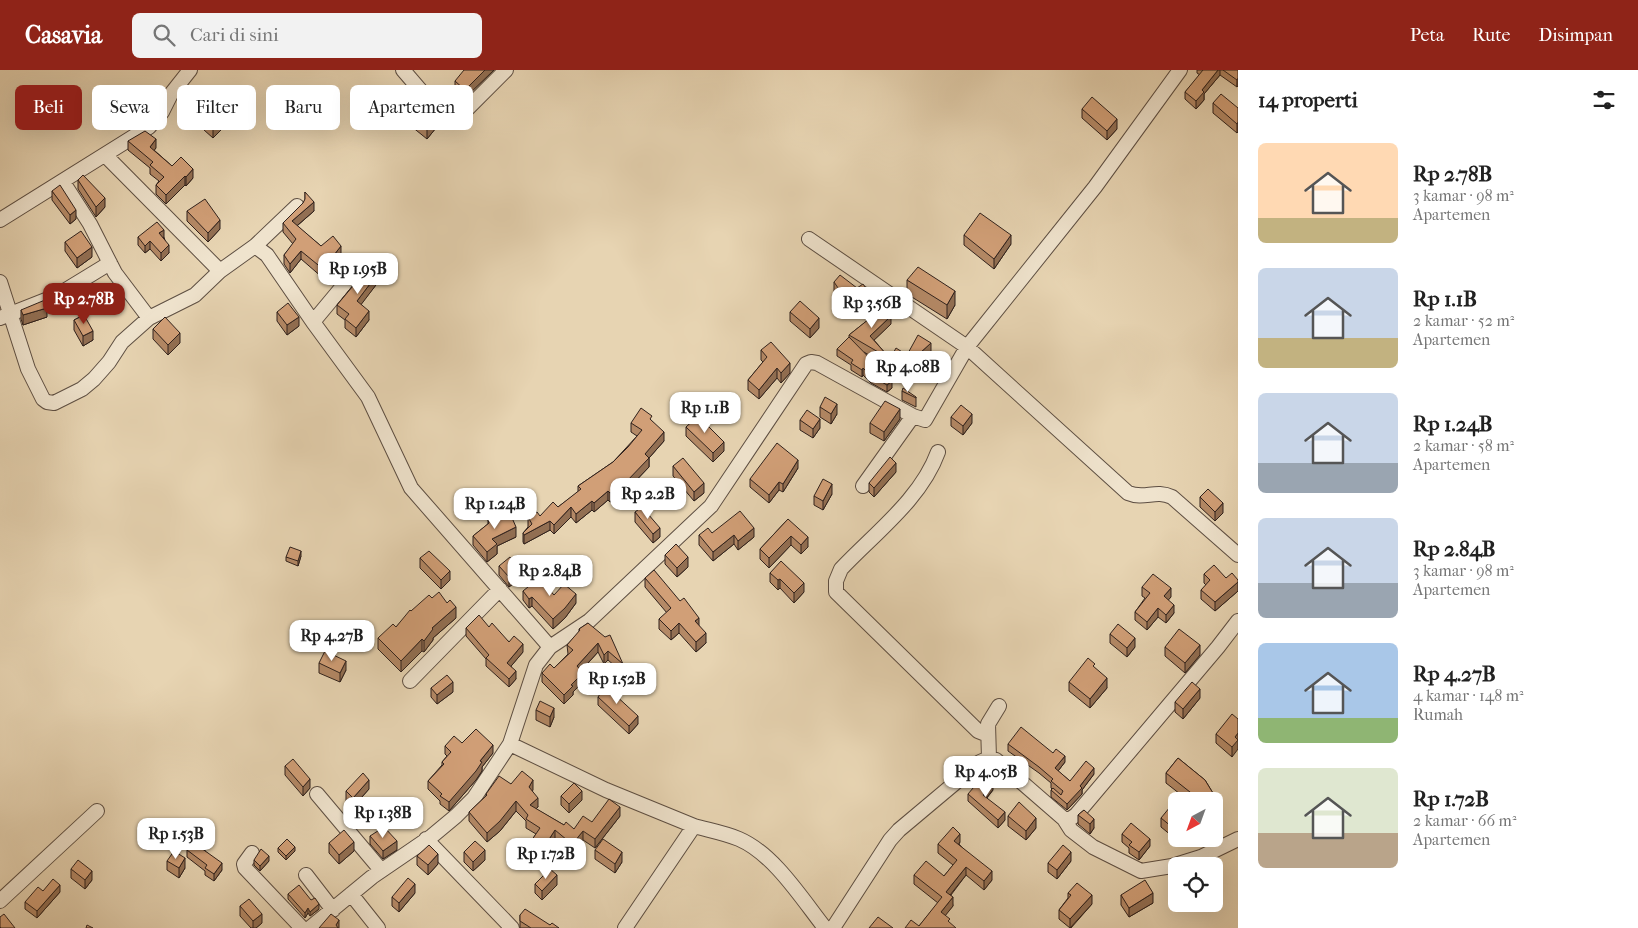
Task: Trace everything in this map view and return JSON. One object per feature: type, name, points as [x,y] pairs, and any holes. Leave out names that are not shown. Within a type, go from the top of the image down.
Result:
[{"type":"street","points":[[0,220],[106,156],[149,127],[162,112],[172,94],[190,70]]},
{"type":"street","points":[[403,70],[440,113],[452,121],[463,113],[506,70]]},
{"type":"street","points":[[310,928],[381,870],[456,816],[474,798],[510,744],[536,664],[550,647],[589,621],[711,506],[806,364],[811,362],[817,363],[913,416],[925,420],[967,347],[1095,188],[1180,70]]},
{"type":"street","points":[[106,156],[220,271]]},
{"type":"street","points":[[63,182],[90,224],[115,273],[150,318]]},
{"type":"street","points":[[0,282],[5,316],[32,380],[43,399],[54,403],[76,393],[89,384],[109,362],[122,342],[150,318],[195,295],[220,271],[255,246],[297,206]]},
{"type":"street","points":[[808,239],[967,347],[1128,493],[1141,496],[1163,493],[1172,498],[1238,555]]},
{"type":"street","points":[[255,246],[267,255],[368,397],[411,488],[550,647]]},
{"type":"street","points":[[5,316],[56,296],[110,263]]},
{"type":"street","points":[[313,322],[353,274]]},
{"type":"street","points":[[862,486],[913,416]]},
{"type":"street","points":[[938,452],[932,468],[912,496],[841,569],[836,581],[836,592],[975,728],[988,735]]},
{"type":"street","points":[[410,681],[500,589]]},
{"type":"street","points":[[1064,818],[1070,819],[1076,815],[1238,621]]},
{"type":"street","points":[[989,758],[989,720],[999,706]]},
{"type":"street","points":[[510,744],[606,790],[694,826],[739,839],[764,855],[825,928]]},
{"type":"street","points":[[833,928],[890,840],[899,830],[980,762],[989,758],[996,760],[1064,818],[1071,830],[1093,847],[1141,871],[1172,866],[1200,857],[1238,839]]},
{"type":"street","points":[[317,794],[381,870]]},
{"type":"street","points":[[0,901],[97,811]]},
{"type":"street","points":[[624,928],[694,826]]},
{"type":"street","points":[[426,839],[512,928]]},
{"type":"street","points":[[252,853],[244,864],[245,868],[302,928]]},
{"type":"street","points":[[306,875],[333,910]]},
{"type":"street","points":[[351,894],[378,928]]},
{"type":"building","points":[[464,70],[485,70],[470,85],[459,85],[455,81]]},
{"type":"building","points":[[1203,70],[1218,70],[1196,101],[1185,92]]},
{"type":"building","points":[[1223,70],[1238,70],[1237,80]]},
{"type":"building","points":[[1221,94],[1238,108],[1237,124],[1213,103]]},
{"type":"building","points":[[1092,97],[1117,119],[1107,131],[1082,109]]},
{"type":"building","points":[[145,131],[156,139],[150,147],[172,166],[181,157],[193,169],[166,195],[156,185],[164,177],[150,165],[153,162],[128,141]]},
{"type":"building","points":[[83,175],[105,198],[96,207],[78,180]]},
{"type":"building","points":[[60,185],[76,210],[70,215],[52,191]]},
{"type":"building","points":[[305,192],[314,202],[292,221],[321,246],[333,236],[341,246],[323,269],[301,251],[290,264],[284,255],[296,239],[283,223],[303,203]]},
{"type":"building","points":[[205,199],[220,220],[208,233],[187,211]]},
{"type":"building","points":[[980,213],[1011,235],[994,259],[964,235]]},
{"type":"building","points":[[157,222],[164,230],[159,233],[169,245],[161,253],[150,241],[145,246],[138,237]]},
{"type":"building","points":[[81,231],[92,247],[77,258],[65,242]]},
{"type":"building","points":[[366,261],[379,272],[357,301],[369,311],[356,328],[345,319],[349,314],[337,305],[358,280],[354,277]]},
{"type":"building","points":[[918,267],[955,291],[947,305],[907,280]]},
{"type":"building","points":[[840,275],[857,288],[863,284],[870,294],[851,307],[834,282]]},
{"type":"building","points":[[80,284],[93,302],[82,310],[69,292]]},
{"type":"building","points":[[45,300],[47,308],[23,315],[21,310]]},
{"type":"building","points":[[800,301],[819,318],[810,329],[790,312]]},
{"type":"building","points":[[288,303],[299,317],[287,325],[277,312]]},
{"type":"building","points":[[881,305],[891,316],[870,336],[886,354],[885,356],[849,335],[869,319]]},
{"type":"building","points":[[84,315],[93,331],[83,336],[74,320]]},
{"type":"building","points":[[165,317],[180,333],[168,345],[153,329]]},
{"type":"building","points":[[918,335],[931,343],[900,371],[898,370],[901,365],[890,359],[896,348],[907,355]]},
{"type":"building","points":[[849,337],[892,381],[887,385],[871,376],[863,368],[862,370],[851,363],[853,360],[837,349]]},
{"type":"building","points":[[771,342],[790,363],[781,373],[777,368],[759,390],[748,380],[767,357],[761,350]]},
{"type":"building","points":[[903,388],[916,397],[916,398],[902,391]]},
{"type":"building","points":[[825,397],[837,404],[831,414],[820,407]]},
{"type":"building","points":[[885,401],[900,409],[884,432],[870,423]]},
{"type":"building","points":[[961,405],[972,414],[963,426],[951,417]]},
{"type":"building","points":[[641,408],[652,416],[650,419],[664,432],[645,454],[649,458],[625,483],[610,493],[608,491],[594,503],[592,501],[576,514],[571,507],[554,525],[550,521],[524,535],[523,533],[532,524],[528,517],[537,512],[540,516],[553,502],[558,507],[581,489],[578,486],[613,462],[628,447],[642,430],[631,423]]},
{"type":"building","points":[[807,410],[820,419],[813,429],[800,420]]},
{"type":"building","points":[[698,416],[724,442],[713,453],[686,427]]},
{"type":"building","points":[[777,443],[798,460],[783,484],[779,482],[769,495],[750,479]]},
{"type":"building","points":[[890,457],[896,463],[874,488],[869,483]]},
{"type":"building","points":[[683,458],[704,483],[694,492],[673,466]]},
{"type":"building","points":[[823,479],[832,484],[823,501],[814,496]]},
{"type":"building","points":[[1208,489],[1223,503],[1215,512],[1200,497]]},
{"type":"building","points":[[642,507],[660,528],[653,534],[635,512]]},
{"type":"building","points":[[509,511],[516,527],[492,539],[497,544],[487,552],[473,536],[489,523],[488,520]]},
{"type":"building","points":[[740,511],[754,528],[738,541],[734,535],[713,552],[699,535],[708,528],[712,533]]},
{"type":"building","points":[[788,519],[808,537],[801,545],[791,536],[769,558],[760,549]]},
{"type":"building","points":[[676,544],[688,557],[677,568],[665,555]]},
{"type":"building","points":[[290,547],[301,551],[298,561],[286,557]]},
{"type":"building","points":[[429,551],[450,571],[441,580],[420,558]]},
{"type":"building","points":[[510,557],[519,569],[509,577],[499,566]]},
{"type":"building","points":[[781,561],[804,583],[794,593],[780,579],[778,580],[770,573]]},
{"type":"building","points":[[1214,565],[1226,578],[1232,573],[1238,580],[1215,602],[1201,590],[1210,580],[1204,574]]},
{"type":"building","points":[[654,570],[680,601],[684,598],[699,618],[695,621],[706,633],[696,642],[679,623],[671,631],[659,619],[671,608],[645,578]]},
{"type":"building","points":[[1153,574],[1171,588],[1164,596],[1174,605],[1166,615],[1158,608],[1147,622],[1135,612],[1150,593],[1142,587]]},
{"type":"building","points":[[539,578],[554,595],[564,584],[576,594],[553,619],[532,597],[529,599],[523,591]]},
{"type":"building","points":[[439,592],[447,603],[450,600],[456,607],[432,628],[424,641],[422,639],[401,661],[378,638],[393,624],[396,627],[410,610],[429,595],[432,598]]},
{"type":"building","points":[[479,615],[489,627],[492,623],[509,642],[514,636],[523,644],[507,663],[516,671],[509,679],[486,658],[489,655],[466,628]]},
{"type":"building","points":[[588,623],[605,637],[610,635],[623,664],[608,651],[604,655],[598,643],[577,666],[583,673],[564,695],[542,673],[550,664],[554,668],[573,650],[567,645],[579,629]]},
{"type":"building","points":[[1118,624],[1135,638],[1127,648],[1110,634]]},
{"type":"building","points":[[1179,629],[1200,645],[1185,663],[1165,647]]},
{"type":"building","points":[[325,651],[346,661],[340,673],[319,663]]},
{"type":"building","points":[[1088,658],[1095,664],[1093,666],[1107,678],[1090,699],[1069,682]]},
{"type":"building","points":[[447,675],[453,682],[437,695],[431,688]]},
{"type":"building","points":[[1192,682],[1200,689],[1183,709],[1175,702]]},
{"type":"building","points":[[607,684],[615,691],[613,693],[638,716],[629,726],[598,697]]},
{"type":"building","points":[[540,701],[554,708],[550,717],[536,710]]},
{"type":"building","points":[[1232,714],[1238,719],[1238,733],[1235,737],[1238,740],[1232,747],[1216,734]]},
{"type":"building","points":[[1021,727],[1053,753],[1056,749],[1065,756],[1055,768],[1070,781],[1086,761],[1094,768],[1080,786],[1082,788],[1067,804],[1051,790],[1053,788],[1061,795],[1063,791],[1051,781],[1053,779],[1008,744]]},
{"type":"building","points":[[476,729],[493,745],[480,761],[482,762],[476,771],[449,802],[440,796],[442,794],[428,781],[444,764],[442,762],[451,752],[445,746],[454,736],[462,743]]},
{"type":"building","points":[[1178,758],[1205,780],[1212,792],[1190,792],[1166,773]]},
{"type":"building","points":[[293,759],[310,779],[303,787],[285,766]]},
{"type":"building","points":[[522,771],[533,780],[529,787],[538,798],[530,805],[564,825],[566,822],[574,829],[583,816],[592,822],[609,799],[620,807],[595,839],[583,831],[570,847],[565,843],[567,840],[555,830],[537,858],[525,850],[540,828],[526,819],[528,815],[516,801],[500,821],[487,833],[469,812],[487,795],[499,776],[511,784]]},
{"type":"building","points":[[363,773],[369,780],[353,798],[346,791]]},
{"type":"building","points":[[984,775],[993,783],[983,795],[1005,812],[998,820],[968,794]]},
{"type":"building","points":[[574,783],[582,791],[569,804],[561,796]]},
{"type":"building","points":[[1019,802],[1036,818],[1026,831],[1008,816]]},
{"type":"building","points":[[1168,809],[1168,824],[1161,818]]},
{"type":"building","points":[[1084,810],[1094,819],[1090,824],[1078,815]]},
{"type":"building","points":[[1131,823],[1150,839],[1139,852],[1129,845],[1132,842],[1122,834]]},
{"type":"building","points":[[384,827],[397,841],[383,851],[370,836]]},
{"type":"building","points":[[953,827],[960,834],[954,841],[992,871],[984,881],[966,867],[946,892],[953,897],[941,912],[950,919],[948,921],[956,928],[905,928],[911,920],[919,926],[942,897],[914,875],[926,861],[944,876],[957,860],[938,844]]},
{"type":"building","points":[[344,830],[354,842],[339,855],[329,843]]},
{"type":"building","points":[[198,837],[205,843],[201,848],[222,863],[214,874],[205,868],[207,865],[187,850]]},
{"type":"building","points":[[287,839],[295,847],[286,856],[278,848]]},
{"type":"building","points":[[603,839],[622,852],[615,864],[595,850]]},
{"type":"building","points":[[475,841],[485,850],[473,862],[464,852]]},
{"type":"building","points":[[429,845],[438,854],[428,865],[417,856]]},
{"type":"building","points":[[1063,845],[1071,852],[1057,870],[1048,863]]},
{"type":"building","points":[[261,849],[269,856],[260,866],[254,860]]},
{"type":"building","points":[[174,851],[185,858],[179,868],[167,861]]},
{"type":"building","points":[[78,860],[92,871],[85,880],[71,869]]},
{"type":"building","points":[[550,869],[557,875],[542,891],[535,884]]},
{"type":"building","points":[[408,878],[415,884],[399,903],[392,897]]},
{"type":"building","points":[[53,879],[60,885],[37,911],[25,902],[38,887],[43,891]]},
{"type":"building","points":[[1145,880],[1153,893],[1129,908],[1121,895]]},
{"type":"building","points":[[1077,883],[1092,895],[1070,919],[1059,910],[1071,895],[1068,893]]},
{"type":"building","points":[[299,885],[311,900],[315,898],[319,904],[310,912],[308,908],[305,913],[288,894]]},
{"type":"building","points":[[249,899],[262,914],[253,921],[240,906]]},
{"type":"building","points":[[525,909],[550,925],[552,923],[559,928],[531,928],[520,921],[520,915]]},
{"type":"building","points":[[4,914],[15,928],[0,927],[0,917]]},
{"type":"building","points":[[331,914],[339,920],[336,925],[338,928],[319,928]]},
{"type":"building","points":[[878,917],[893,928],[869,928]]}]
